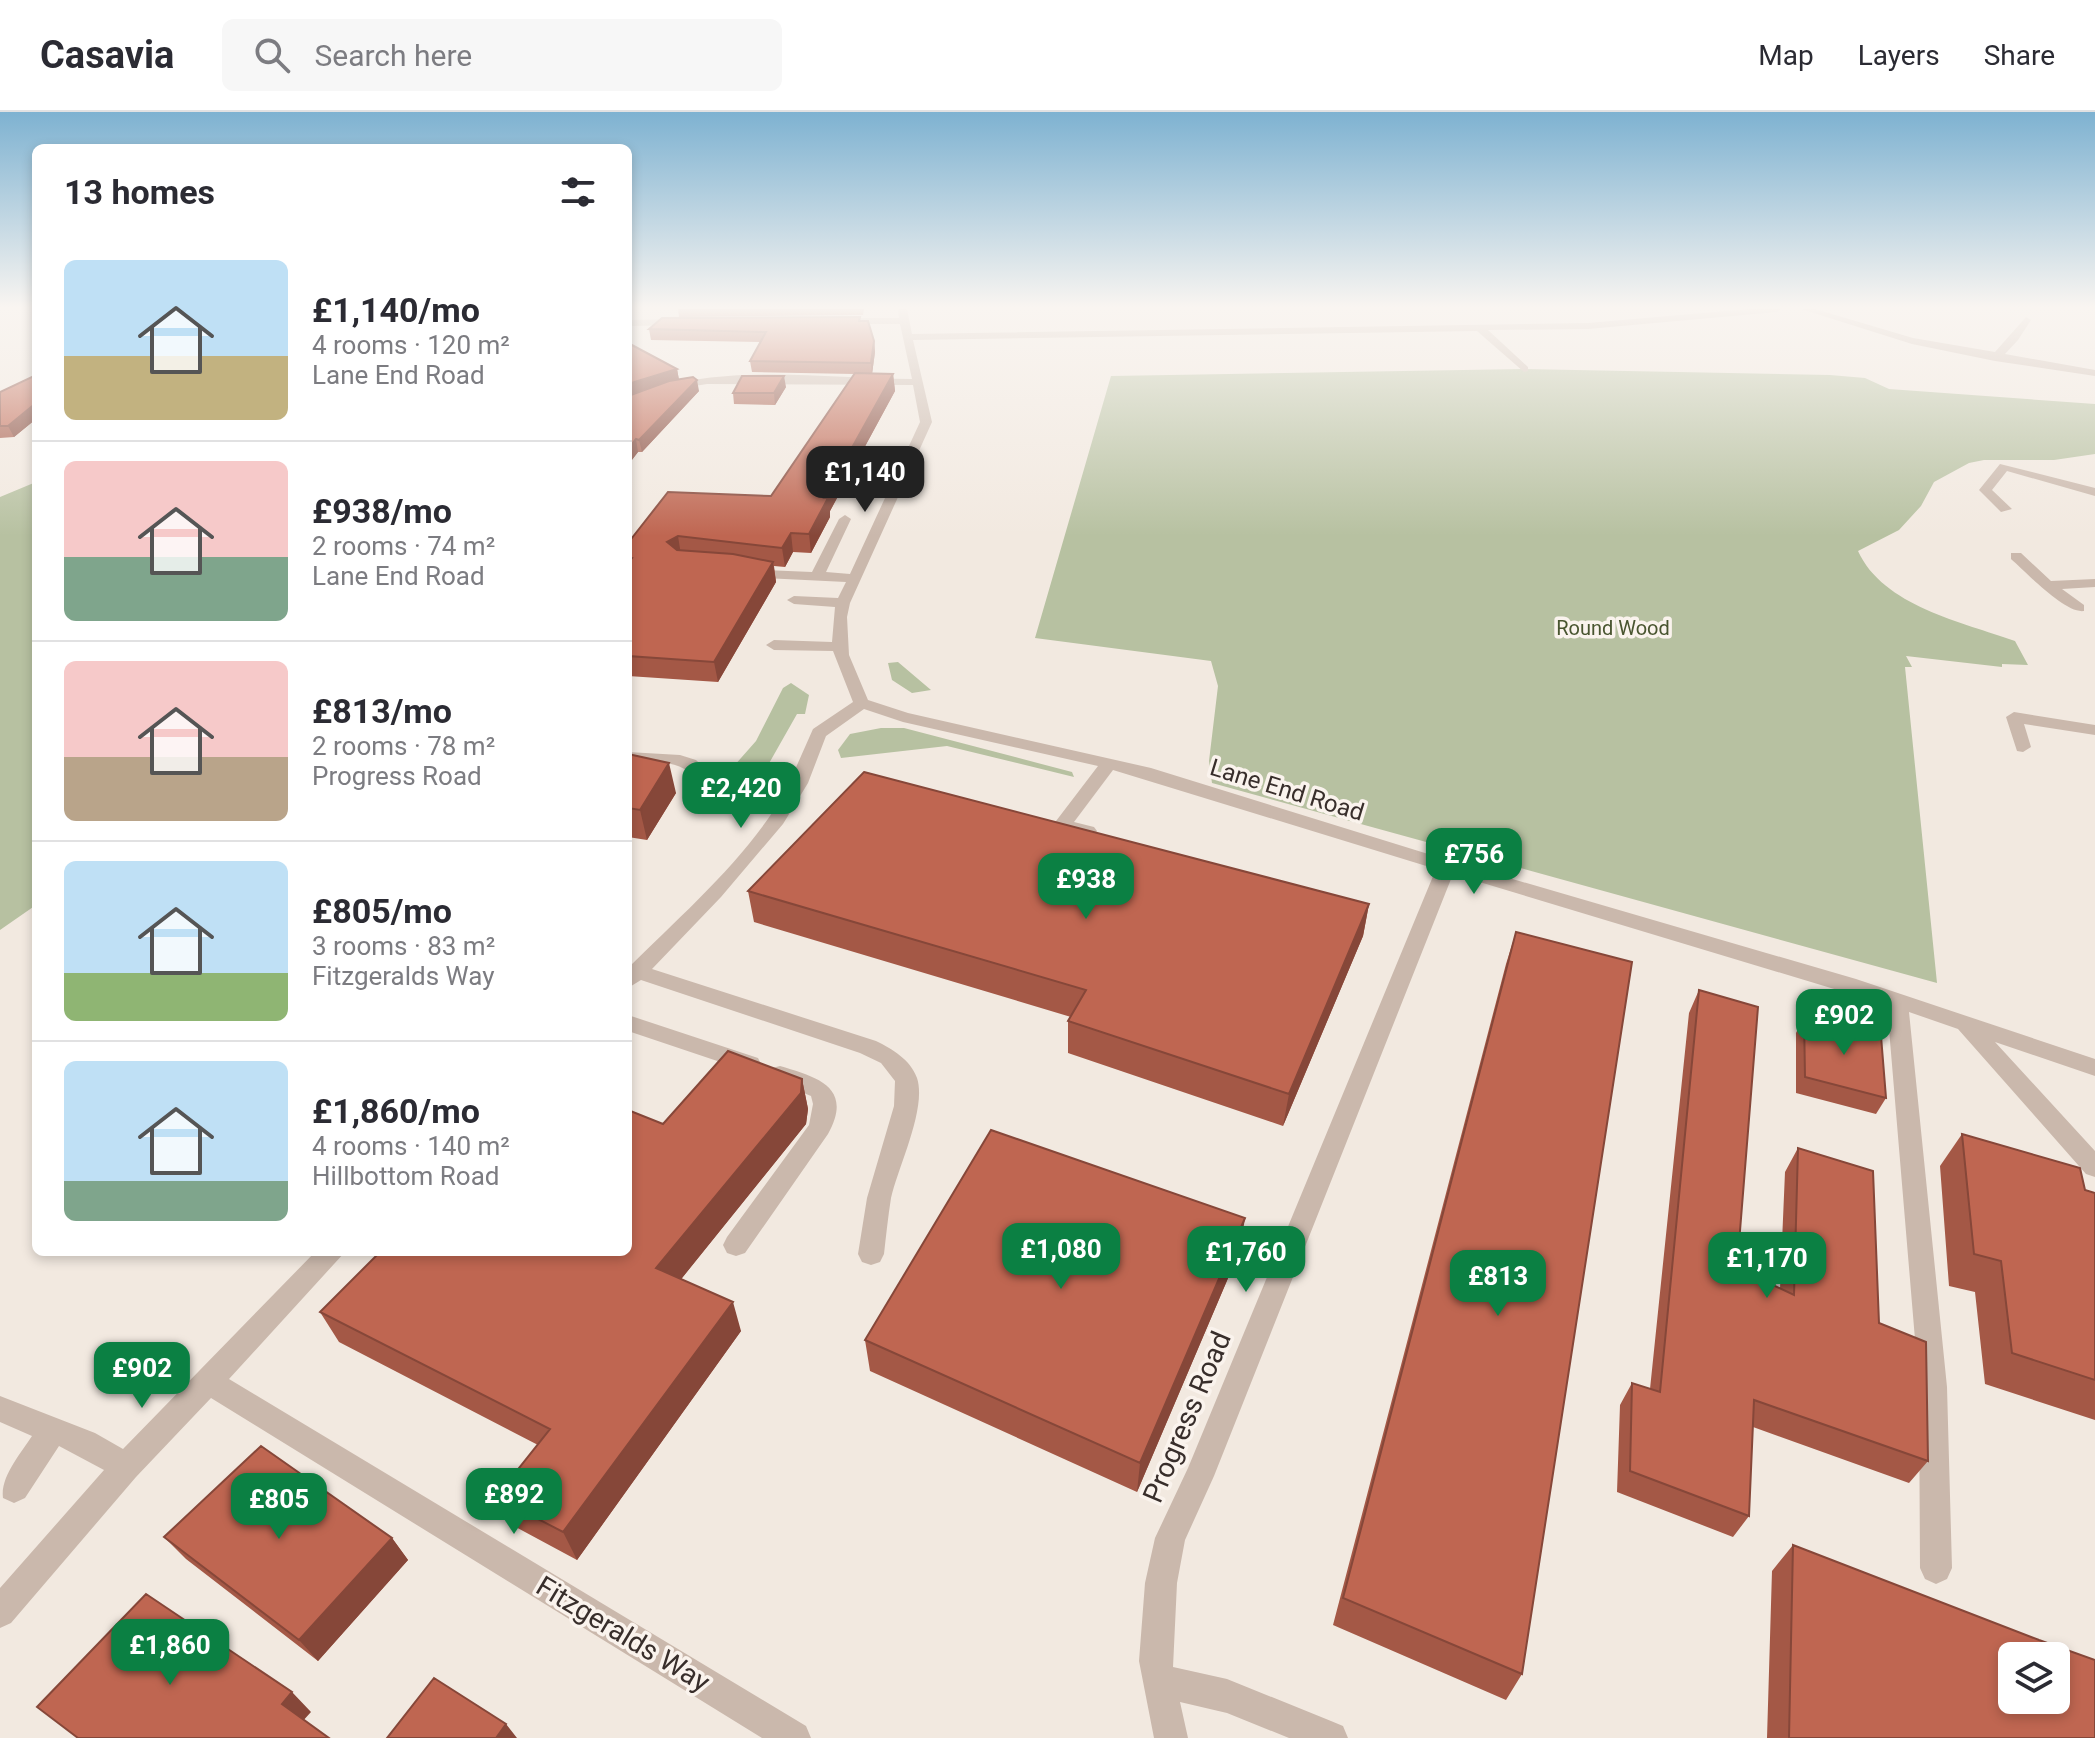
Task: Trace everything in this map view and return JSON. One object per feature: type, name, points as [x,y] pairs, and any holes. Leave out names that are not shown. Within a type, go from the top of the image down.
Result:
[{"type":"street","points":[[632,402],[652,391],[673,385]]},
{"type":"street","points":[[871,1254],[879,1198],[906,1106],[906,1079],[889,1057],[868,1047],[633,976],[714,893],[777,820],[819,733],[862,703],[848,679],[838,647],[838,625],[843,603],[926,422],[917,385]]},
{"type":"street","points":[[2006,509],[1985,490],[2004,467],[2095,492]]},
{"type":"street","points":[[817,576],[845,519]]},
{"type":"street","points":[[2016,556],[2079,608]]},
{"type":"street","points":[[729,565],[764,574],[856,578]]},
{"type":"street","points":[[2048,585],[2095,583]]},
{"type":"street","points":[[794,600],[843,603]]},
{"type":"street","points":[[774,645],[838,647]]},
{"type":"street","name":"Lane End Road","points":[[862,703],[903,717],[1109,764],[1897,999],[2095,1068]]},
{"type":"street","points":[[2023,747],[2014,717],[2095,730]]},
{"type":"street","points":[[632,757],[682,759],[697,766],[704,777],[718,782],[791,796]]},
{"type":"street","points":[[1108,837],[1055,823],[1109,764]]},
{"type":"street","name":"Progress Road","points":[[1171,1738],[1155,1661],[1161,1583],[1170,1538],[1211,1447],[1447,866]]},
{"type":"street","points":[[1897,999],[1933,1387],[1936,1568]]},
{"type":"street","points":[[1963,1021],[2095,1167]]},
{"type":"street","points":[[632,1024],[805,1083],[824,1094],[828,1106],[820,1128],[736,1245]]},
{"type":"street","points":[[0,1612],[206,1380],[328,1256]]},
{"type":"street","name":"Fitzgeralds Way","points":[[206,1380],[794,1738]]},
{"type":"street","points":[[0,1409],[85,1443],[126,1467]]},
{"type":"street","points":[[14,1488],[53,1430]]},
{"type":"street","points":[[1160,1681],[1227,1696],[1331,1738]]},
{"type":"green space","name":"Round Wood","points":[[1108,385],[1880,385],[1889,389],[2095,404],[2095,454],[2054,460],[1984,460],[1969,463],[1934,482],[1921,506],[1899,530],[1858,551],[1870,570],[1905,599],[1949,619],[2015,641],[2028,665],[2002,664],[2002,667],[1906,656],[1912,667],[1905,667],[1937,983],[1212,783],[1209,761],[1218,686],[1211,661],[1035,638]]},
{"type":"green space","points":[[32,484],[32,908],[0,930],[0,497]]},
{"type":"green space","points":[[898,662],[931,690],[912,693],[892,680],[888,663]]},
{"type":"green space","points":[[791,683],[809,695],[805,714],[797,714],[759,781],[726,775],[756,741],[783,688]]},
{"type":"green space","points":[[881,728],[904,728],[1072,772],[1074,777],[947,746],[841,758],[838,750],[850,734]]},
{"type":"building","points":[[15,385],[32,385],[32,406],[8,426],[0,426],[0,392]]},
{"type":"building","points":[[658,385],[692,385],[632,444],[632,395]]},
{"type":"building","points":[[737,385],[779,385],[774,393],[733,393]]},
{"type":"building","points":[[847,385],[887,385],[824,498],[828,498],[809,534],[791,533],[782,548],[678,536],[667,542],[677,550],[733,554],[773,562],[714,662],[632,656],[632,538],[668,492],[771,496]]},
{"type":"building","points":[[632,755],[669,763],[640,810],[632,809]]},
{"type":"building","points":[[864,772],[1369,904],[1289,1094],[1068,1021],[1086,990],[748,891]]},
{"type":"building","points":[[1516,932],[1632,962],[1522,1674],[1343,1598]]},
{"type":"building","points":[[1699,990],[1758,1007],[1737,1268],[1794,1295],[1798,1148],[1873,1171],[1879,1323],[1926,1342],[1928,1461],[1754,1400],[1749,1516],[1630,1471],[1632,1383],[1660,1392]]},
{"type":"building","points":[[1804,1016],[1881,1036],[1886,1098],[1805,1077]]},
{"type":"building","points":[[728,1051],[802,1079],[801,1093],[656,1268],[733,1302],[563,1532],[496,1497],[550,1429],[320,1312],[376,1256],[632,1256],[632,1112],[663,1124]]},
{"type":"building","points":[[991,1130],[1245,1218],[1140,1463],[865,1340]]},
{"type":"building","points":[[1962,1134],[2080,1168],[2085,1190],[2095,1193],[2095,1380],[2012,1353],[2001,1261],[1974,1254]]},
{"type":"building","points":[[261,1446],[392,1538],[299,1640],[164,1537]]},
{"type":"building","points":[[1793,1545],[2045,1642],[1998,1642],[1998,1714],[2070,1714],[2070,1651],[2095,1660],[2095,1738],[1789,1738]]},
{"type":"building","points":[[146,1594],[292,1692],[282,1704],[329,1738],[78,1738],[37,1707]]},
{"type":"building","points":[[434,1678],[506,1724],[496,1738],[387,1738]]}]
